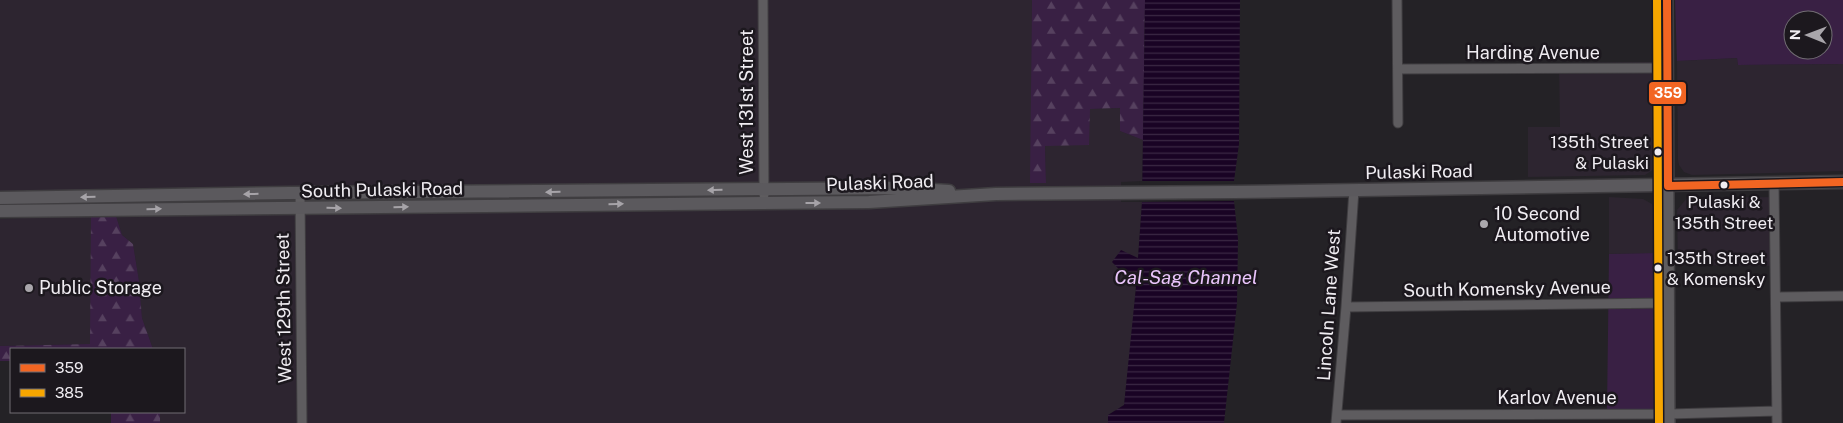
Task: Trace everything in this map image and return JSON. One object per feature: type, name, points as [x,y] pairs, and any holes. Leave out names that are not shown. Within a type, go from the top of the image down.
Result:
[{"type":"main road","name":"Pulaski Road","points":[[764,190],[900,188],[996,194],[1668,186],[1843,182]]},
{"type":"main road","name":"South Pulaski Road","points":[[0,198],[300,193],[764,190]]},
{"type":"main road","name":"Pulaski Road","points":[[764,203],[899,202],[996,194]]},
{"type":"main road","name":"South Pulaski Road","points":[[0,211],[764,203]]},
{"type":"street","name":"West 131st Street","points":[[763,0],[764,203]]},
{"type":"street","points":[[1397,0],[1398,123]]},
{"type":"street","points":[[1667,0],[1669,418]]},
{"type":"street","name":"Harding Avenue","points":[[1398,69],[1667,68]]},
{"type":"street","points":[[1774,184],[1777,423]]},
{"type":"street","name":"Lincoln Lane West","points":[[1336,419],[1354,190]]},
{"type":"street","name":"West 129th Street","points":[[300,193],[302,423]]},
{"type":"street","points":[[1776,297],[1843,296]]},
{"type":"street","name":"South Komensky Avenue","points":[[1346,307],[1669,303]]},
{"type":"street","name":"Karlov Avenue","points":[[1336,419],[1669,418],[1777,411]]},
{"type":"shaded area","points":[[0,0],[1032,0],[1031,183],[1046,183],[1045,145],[1090,109],[1121,108],[1120,131],[1143,140],[1142,181],[1121,182],[1121,202],[1142,202],[1132,337],[1124,405],[1108,415],[1108,423],[160,423],[160,413],[185,413],[185,348],[153,348],[142,318],[133,244],[122,235],[116,216],[91,216],[91,344],[0,346],[0,219],[70,216],[65,216],[64,191],[0,192]]},
{"type":"shaded area","points":[[1737,58],[1738,65],[1843,64],[1843,171],[1692,175],[1684,172],[1678,160],[1677,61]]},
{"type":"shaded area","points":[[1654,62],[1654,169],[1645,175],[1528,177],[1528,127],[1560,127],[1559,63]]},
{"type":"shaded area","points":[[1609,197],[1643,199],[1652,204],[1656,212],[1654,253],[1609,254]]},
{"type":"shaded area","points":[[1779,197],[1780,266],[1678,265],[1677,210],[1687,198]]},
{"type":"green space","points":[[1032,0],[1145,0],[1143,140],[1120,131],[1120,108],[1090,109],[1089,145],[1045,146],[1046,183],[1030,183]]},
{"type":"green space","points":[[1675,0],[1843,0],[1843,64],[1738,65],[1737,58],[1677,61]]},
{"type":"green space","points":[[91,216],[116,216],[122,235],[133,244],[142,318],[153,348],[10,348],[10,361],[0,361],[0,346],[90,344]]},
{"type":"green space","points":[[1654,253],[1658,407],[1651,410],[1607,409],[1609,254]]},
{"type":"green space","points":[[111,413],[160,413],[160,423],[111,423]]},
{"type":"water","name":"Cal-Sag Channel","points":[[1145,0],[1240,0],[1239,144],[1234,181],[1238,239],[1237,303],[1224,423],[1108,423],[1108,415],[1124,405],[1136,287],[1112,262],[1121,250],[1138,258],[1142,202]]},
{"type":"pier","points":[[1140,181],[1234,181],[1234,201],[1139,202]]},
{"type":"transit line","name":"385","points":[[1657,0],[1659,423]]},
{"type":"transit line","name":"359","points":[[1667,0],[1668,186]]},
{"type":"transit line","name":"359","points":[[1668,186],[1843,182]]},
{"type":"place","name":"135th Street & Pulaski","points":[[1658,152]]},
{"type":"place","name":"Pulaski & 135th Street","points":[[1724,185]]},
{"type":"place","name":"10 Second Automotive","points":[[1484,224]]},
{"type":"place","name":"135th Street & Komensky","points":[[1658,268]]},
{"type":"place","name":"Public Storage","points":[[29,288]]}]
